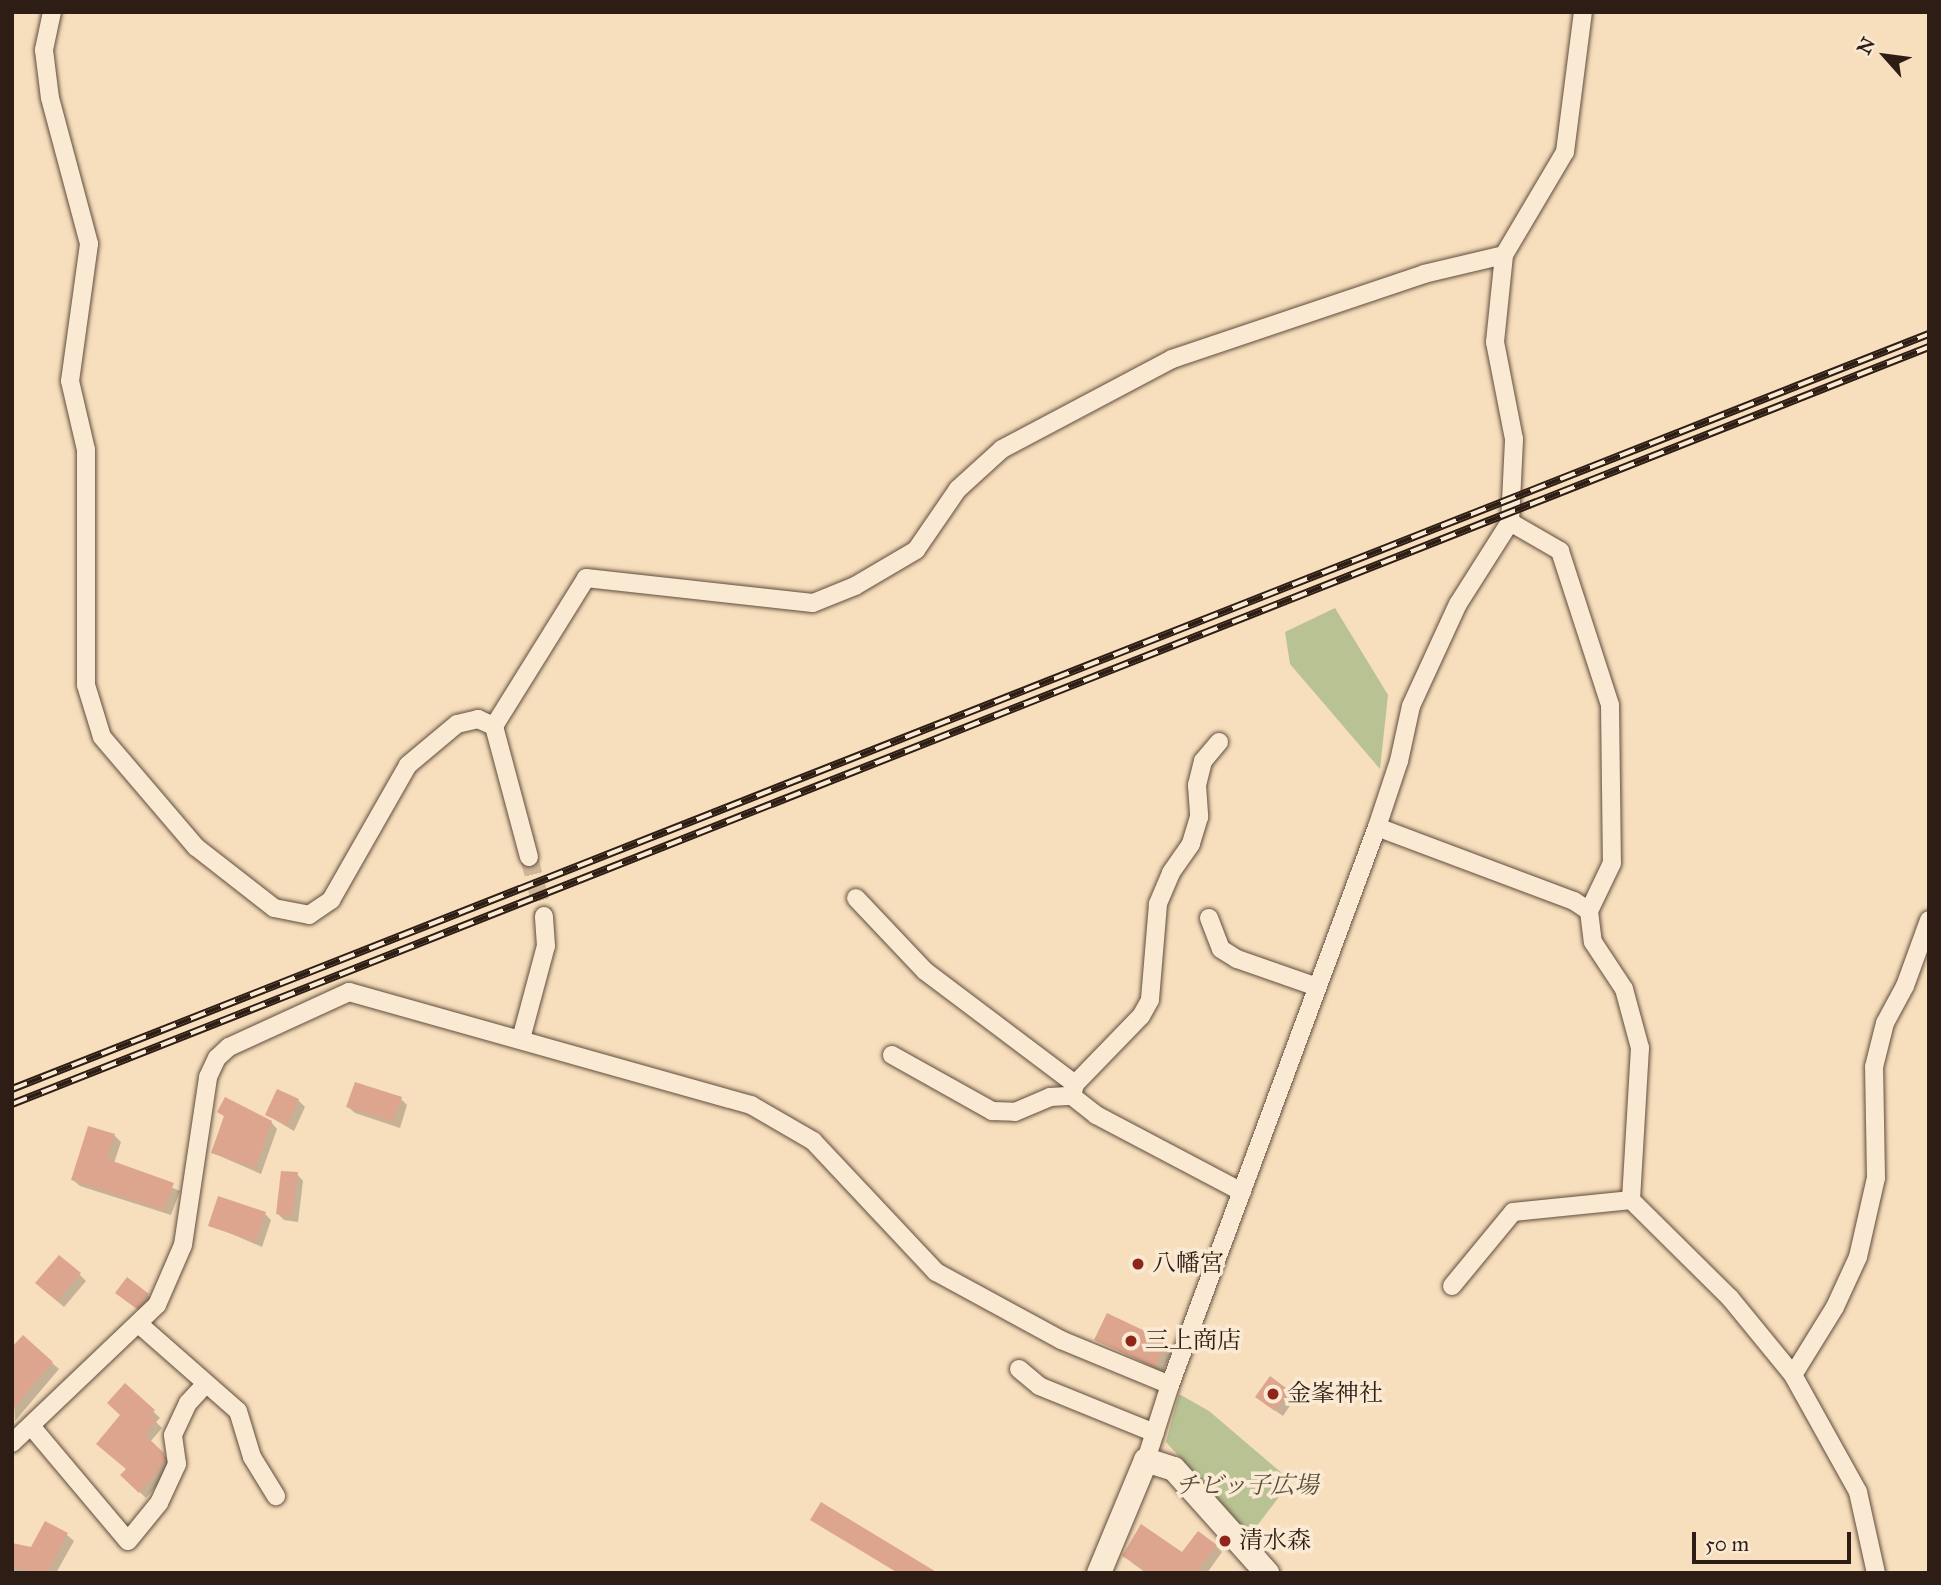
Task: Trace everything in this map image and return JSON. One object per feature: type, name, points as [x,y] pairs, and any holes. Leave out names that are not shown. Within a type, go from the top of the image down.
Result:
[{"type":"main road","points":[[1099,1573],[1146,1460],[1174,1469],[1267,1573]]},
{"type":"street","points":[[52,12],[44,50],[50,98],[89,244],[70,381],[86,450],[86,685],[102,737],[196,847],[274,908],[309,915],[331,900],[408,765],[457,724],[478,719],[494,726]]},
{"type":"street","points":[[1146,1460],[1170,1385],[1377,827],[1399,761],[1410,706],[1458,604],[1510,523],[1514,439],[1495,342],[1504,255],[1565,152],[1583,12]]},
{"type":"street","points":[[528,857],[494,726],[586,578],[813,603],[855,586],[916,550],[958,489],[1003,449],[1172,359],[1424,274],[1504,255]]},
{"type":"street","points":[[1510,523],[1560,551],[1610,705],[1612,863],[1589,911],[1594,942],[1624,989],[1640,1048],[1631,1200],[1730,1298],[1793,1375],[1857,1492],[1876,1573]]},
{"type":"street","points":[[892,1055],[992,1111],[1015,1112],[1074,1090],[1142,1016],[1150,1000],[1158,904],[1171,873],[1191,844],[1199,817],[1197,785],[1203,761],[1219,742]]},
{"type":"street","points":[[1377,827],[1574,901],[1589,911]]},
{"type":"street","points":[[856,898],[925,971],[1074,1090],[1096,1115],[1242,1192]]},
{"type":"street","points":[[521,1039],[546,946],[544,916]]},
{"type":"street","points":[[1209,918],[1221,949],[1317,987]]},
{"type":"street","points":[[1793,1375],[1835,1307],[1858,1257],[1876,1178],[1874,1068],[1885,1023],[1905,986],[1929,920]]},
{"type":"street","points":[[12,1443],[140,1325],[157,1305],[183,1245],[208,1077],[229,1047],[349,992],[751,1105],[813,1140],[936,1272],[1061,1340],[1170,1385]]},
{"type":"street","points":[[1452,1286],[1513,1212],[1631,1200]]},
{"type":"street","points":[[140,1325],[238,1411],[253,1457],[276,1496]]},
{"type":"street","points":[[1019,1369],[1039,1386],[1155,1433]]},
{"type":"street","points":[[31,1426],[128,1541],[159,1503],[177,1464],[173,1435],[188,1403],[206,1384]]},
{"type":"green space","points":[[1335,608],[1388,695],[1380,769],[1290,664],[1285,632]]},
{"type":"green space","name":"チビッ子広場","points":[[1179,1394],[1209,1411],[1291,1481],[1250,1535],[1166,1442]]},
{"type":"building","points":[[355,1082],[402,1097],[393,1122],[346,1107]]},
{"type":"building","points":[[277,1089],[299,1099],[287,1125],[265,1115]]},
{"type":"building","points":[[225,1097],[272,1121],[255,1168],[211,1153],[224,1116],[217,1112]]},
{"type":"building","points":[[88,1126],[115,1134],[107,1159],[174,1183],[164,1210],[71,1180]]},
{"type":"building","points":[[281,1171],[298,1172],[292,1216],[276,1214]]},
{"type":"building","points":[[218,1196],[266,1212],[256,1242],[208,1226]]},
{"type":"building","points":[[59,1255],[81,1273],[57,1301],[35,1283]]},
{"type":"building","points":[[127,1277],[149,1294],[137,1309],[115,1293]]},
{"type":"building","name":"三上商店","points":[[1107,1313],[1168,1342],[1155,1367],[1094,1340]]},
{"type":"building","points":[[23,1335],[53,1362],[12,1410],[12,1347]]},
{"type":"building","name":"金峯神社","points":[[1270,1376],[1290,1391],[1275,1411],[1255,1397]]},
{"type":"building","points":[[125,1383],[155,1410],[151,1415],[157,1421],[145,1435],[164,1453],[165,1462],[139,1493],[120,1475],[126,1469],[96,1444],[120,1415],[107,1403]]},
{"type":"building","points":[[821,1502],[938,1573],[898,1573],[810,1520]]},
{"type":"building","points":[[45,1521],[68,1533],[47,1573],[12,1568],[12,1543],[31,1547]]},
{"type":"building","points":[[1141,1524],[1182,1552],[1198,1531],[1217,1545],[1196,1573],[1149,1573],[1122,1556]]},
{"type":"tunnel","points":[[529,857],[544,916]]},
{"type":"railway","points":[[12,1089],[1929,334]]},
{"type":"railway","points":[[12,1104],[1929,347]]},
{"type":"place","name":"八幡宮","points":[[1138,1264]]},
{"type":"place","name":"三上商店","points":[[1131,1341]]},
{"type":"place","name":"金峯神社","points":[[1273,1394]]},
{"type":"place","name":"清水森","points":[[1225,1541]]}]
